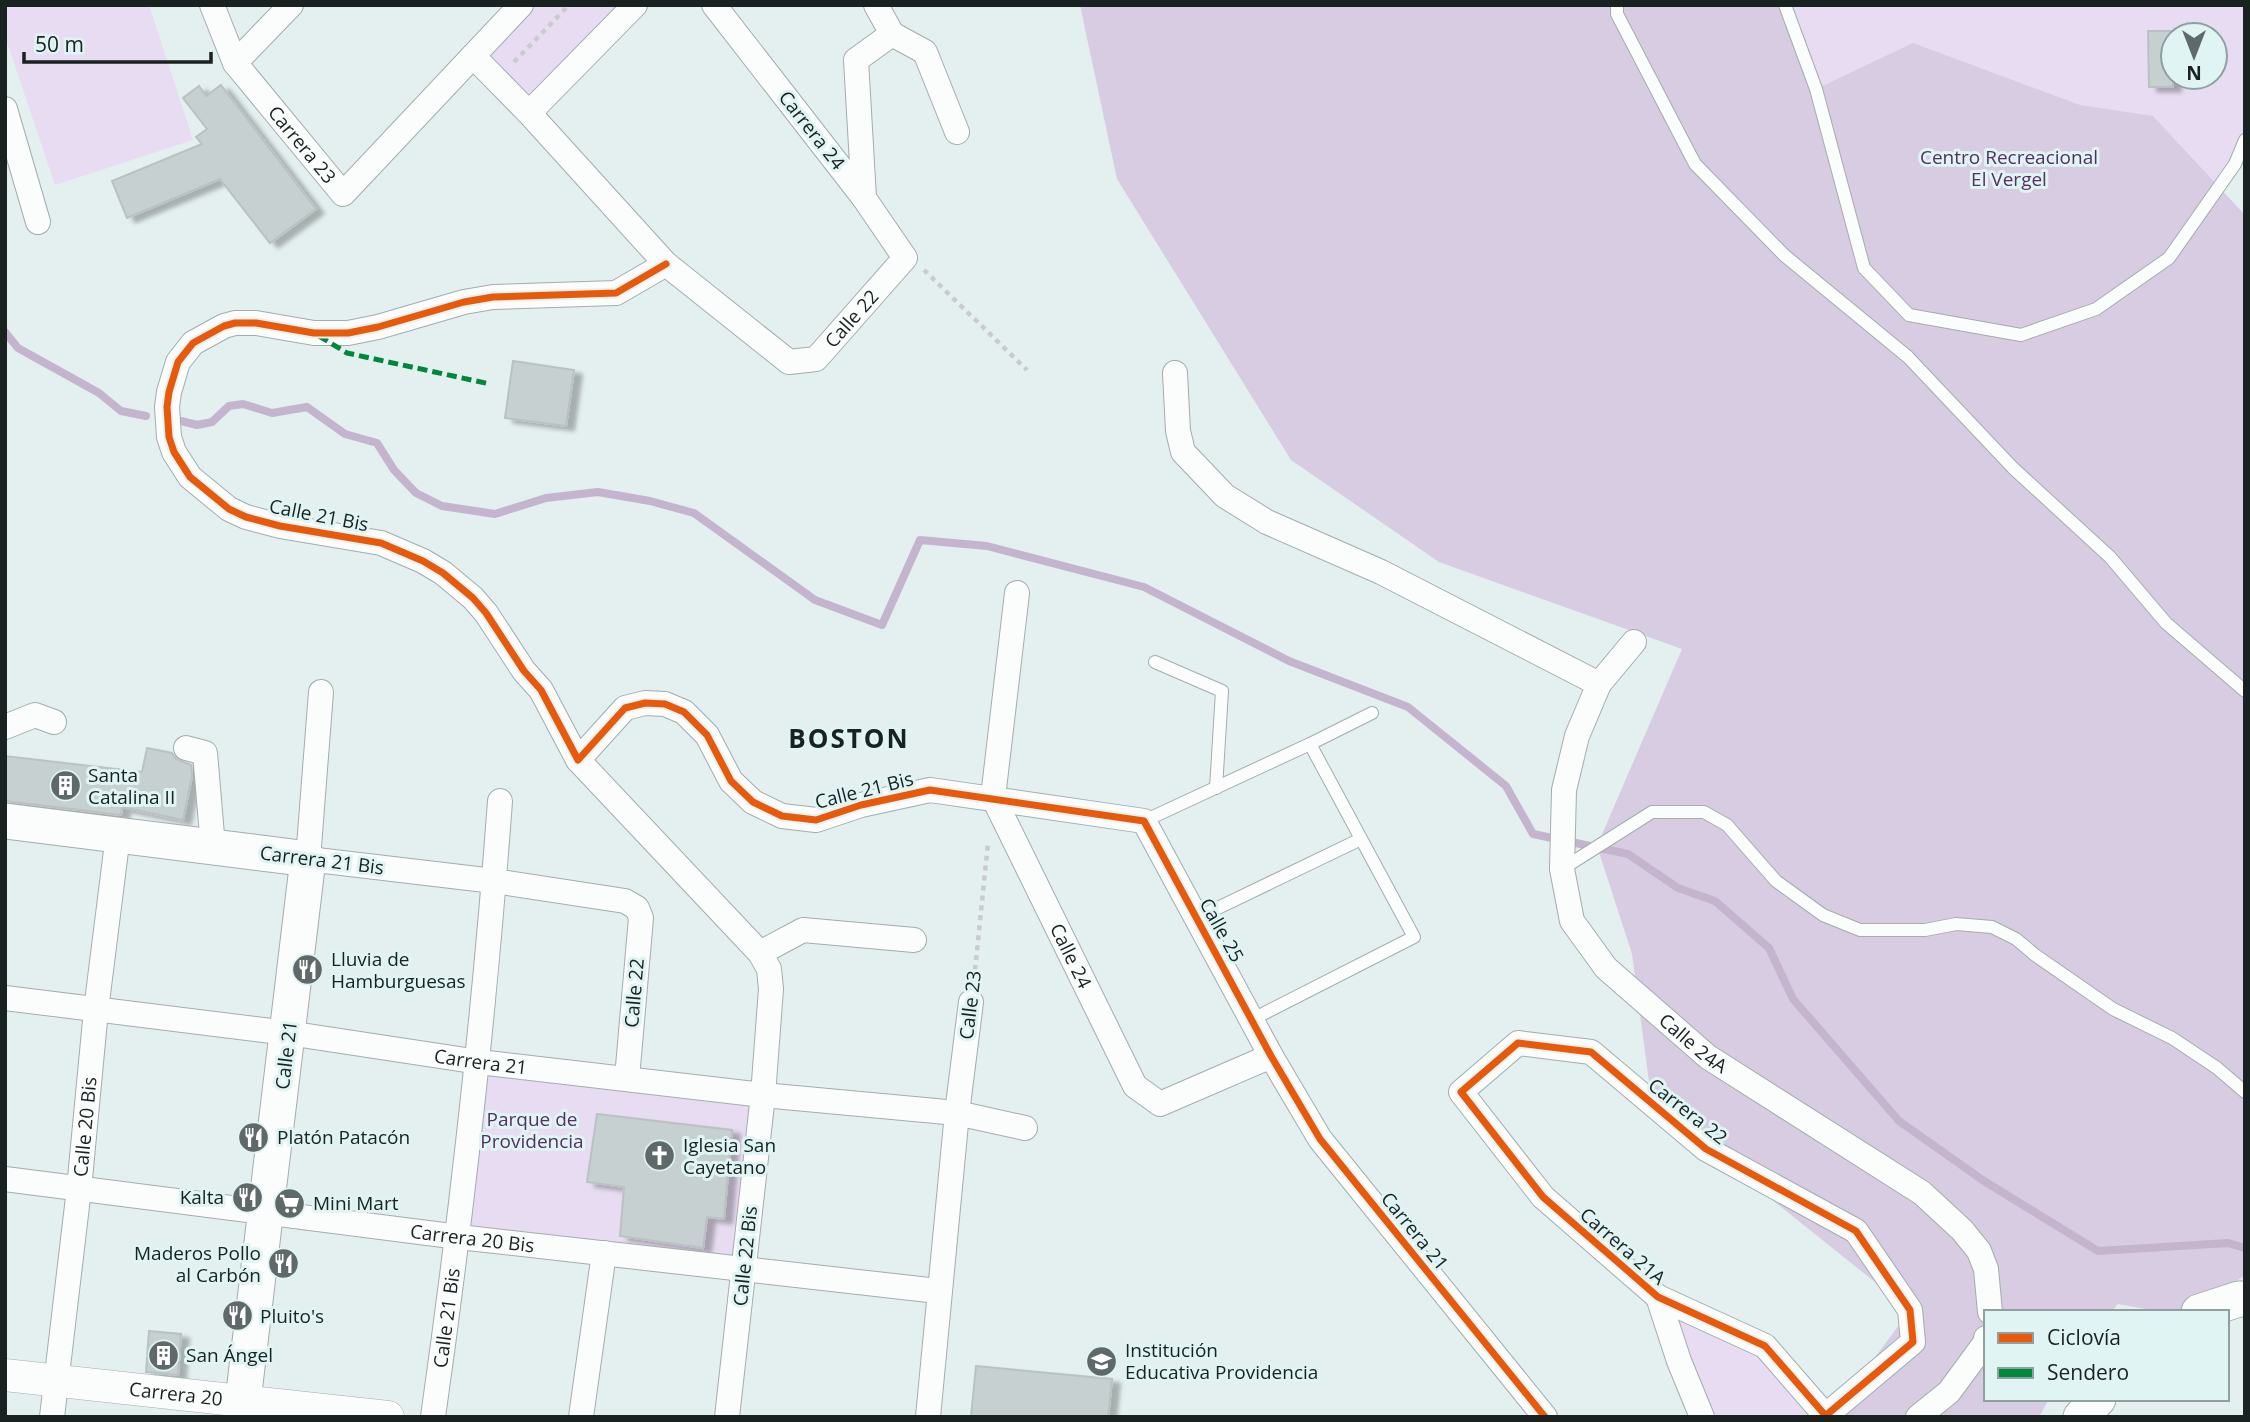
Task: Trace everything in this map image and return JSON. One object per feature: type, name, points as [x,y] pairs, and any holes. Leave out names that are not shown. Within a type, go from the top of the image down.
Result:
[{"type":"main road","name":"Carrera 21 Bis","points":[[5,821],[308,859]]},
{"type":"main road","name":"Calle 21","points":[[242,1409],[308,859]]},
{"type":"main road","points":[[2206,1310],[2245,1299]]},
{"type":"main road","points":[[2081,1417],[2096,1401]]},
{"type":"street","name":"Carrera 23","points":[[212,5],[235,63],[343,194],[473,56]]},
{"type":"street","points":[[235,63],[291,5]]},
{"type":"street","points":[[521,5],[473,56],[529,113],[666,264]]},
{"type":"street","points":[[529,113],[635,5]]},
{"type":"street","name":"Carrera 24","points":[[714,5],[864,198],[905,258]]},
{"type":"street","points":[[876,5],[892,34],[925,52],[957,132]]},
{"type":"street","points":[[864,198],[856,60],[892,34]]},
{"type":"street","points":[[5,109],[38,222]]},
{"type":"street","name":"Calle 22","points":[[666,264],[789,362],[816,359],[905,258]]},
{"type":"street","name":"Calle 21 Bis","points":[[666,264],[616,293],[493,297],[464,302],[348,333],[314,333],[256,323],[224,326],[192,343],[178,362],[167,407],[169,437],[174,452],[190,477],[229,509],[246,517],[280,526],[381,543],[443,573],[473,598],[541,690],[578,760],[625,708],[645,703],[665,704],[684,712],[707,735],[731,781],[753,802],[782,816],[816,820],[860,805],[930,790],[993,797],[1144,821]]},
{"type":"street","points":[[1175,373],[1178,431],[1183,452],[1225,495],[1267,522],[1381,572],[1599,684]]},
{"type":"street","points":[[993,797],[1017,593]]},
{"type":"street","name":"Calle 24A","points":[[1634,642],[1599,684],[1577,736],[1564,790],[1562,869],[1572,921],[1606,968],[1708,1057],[1922,1193],[1962,1230],[1979,1251],[1986,1269],[1990,1310]]},
{"type":"street","name":"Calle 21","points":[[308,859],[321,692]]},
{"type":"street","points":[[5,727],[35,715],[54,722]]},
{"type":"street","points":[[186,748],[205,753],[213,847]]},
{"type":"street","points":[[578,760],[760,953],[803,930],[914,940]]},
{"type":"street","name":"Calle 24","points":[[993,797],[1135,1086],[1160,1104],[1272,1056]]},
{"type":"street","name":"Calle 21 Bis","points":[[433,1417],[459,1237],[479,1062],[500,801]]},
{"type":"street","name":"Calle 25","points":[[1144,821],[1272,1056]]},
{"type":"street","name":"Calle 20 Bis","points":[[52,1417],[79,1189],[96,1010],[118,835]]},
{"type":"street","name":"Carrera 21 Bis","points":[[308,859],[494,881],[625,901],[637,908]]},
{"type":"street","name":"Calle 22","points":[[627,1078],[641,918],[637,908]]},
{"type":"street","name":"Calle 22 Bis","points":[[727,1417],[763,1095],[771,989],[769,969],[760,953]]},
{"type":"street","name":"Carrera 21","points":[[5,998],[288,1033],[479,1062],[763,1095],[957,1113],[1025,1128]]},
{"type":"street","name":"Calle 23","points":[[928,1417],[938,1291],[971,1002]]},
{"type":"street","name":"Carrera 22","points":[[1461,1092],[1518,1043],[1591,1052],[1706,1149],[1856,1231],[1910,1310],[1913,1342],[1824,1416]]},
{"type":"street","name":"Carrera 21","points":[[1272,1056],[1320,1139],[1545,1417]]},
{"type":"street","name":"Carrera 21A","points":[[1461,1092],[1543,1197],[1658,1297],[1765,1346],[1824,1416]]},
{"type":"street","name":"Carrera 20 Bis","points":[[5,1180],[459,1237],[938,1291]]},
{"type":"street","points":[[581,1417],[604,1253]]},
{"type":"street","points":[[1658,1297],[1679,1361],[1702,1417]]},
{"type":"street","points":[[1918,1417],[1949,1392],[1984,1344]]},
{"type":"street","name":"Carrera 20","points":[[5,1375],[242,1409],[388,1417]]},
{"type":"lane","points":[[1617,5],[1618,14],[1695,164],[1784,255],[1908,357],[2013,468],[2110,556],[2166,623],[2245,691]]},
{"type":"lane","points":[[1785,5],[1816,89],[1864,268],[1909,315],[2021,335],[2096,309],[2169,258],[2235,164],[2245,140]]},
{"type":"lane","points":[[1155,662],[1222,691],[1216,788]]},
{"type":"lane","points":[[1144,821],[1372,713]]},
{"type":"lane","points":[[1253,1019],[1414,937],[1310,744]]},
{"type":"lane","points":[[1562,869],[1652,812],[1704,811],[1727,825],[1776,881],[1823,915],[1860,930],[1925,930],[1956,924],[1992,928],[2016,939],[2113,1009],[2172,1038],[2217,1068],[2245,1093]]},
{"type":"lane","points":[[1197,918],[1361,839]]},
{"type":"path","points":[[497,80],[569,5]]},
{"type":"path","points":[[905,258],[929,273],[1027,370]]},
{"type":"green space","points":[[5,5],[149,5],[193,140],[55,185],[5,36]]},
{"type":"green space","points":[[521,5],[635,5],[529,113],[473,56]]},
{"type":"green space","points":[[1080,5],[1779,5],[1816,89],[1913,43],[2080,105],[2153,116],[2245,215],[2245,1275],[2195,1310],[2151,1310],[2118,1304],[2113,1310],[1984,1310],[1984,1401],[2048,1401],[2039,1417],[1831,1417],[1910,1310],[1652,1104],[1632,954],[1597,846],[1682,649],[1439,562],[1291,460],[1117,179]]},
{"type":"green space","name":"Centro Recreacional El Vergel","points":[[1785,5],[2245,5],[2245,140],[2169,258],[1909,315]]},
{"type":"green space","name":"Parque de Providencia","points":[[479,1062],[763,1095],[744,1270],[459,1237]],"holes":[[[597,1114],[732,1130],[707,1217],[703,1248],[620,1236],[624,1187],[587,1182]]]},
{"type":"green space","points":[[1658,1298],[1765,1346],[1824,1417],[1702,1417]]},
{"type":"building","points":[[2148,31],[2159,31],[2159,87],[2149,87]]},
{"type":"building","points":[[221,85],[316,209],[270,243],[220,179],[127,218],[112,181],[202,144],[196,137],[207,129],[183,98],[199,86],[206,96]]},
{"type":"building","points":[[513,361],[574,370],[566,426],[505,418]]},
{"type":"building","name":"Santa Catalina II","points":[[147,748],[172,753],[176,759],[191,765],[192,776],[183,820],[122,807],[121,815],[5,801],[5,756],[142,772]]},
{"type":"building","name":"Iglesia San Cayetano","points":[[597,1114],[732,1130],[724,1219],[707,1217],[703,1248],[620,1236],[624,1187],[587,1182]]},
{"type":"building","name":"San Ángel","points":[[149,1331],[181,1334],[178,1375],[146,1372]]},
{"type":"building","points":[[976,1366],[1112,1379],[1108,1417],[971,1417]]},
{"type":"waterway","points":[[5,332],[18,348],[99,393],[121,411],[146,416]]},
{"type":"waterway","points":[[181,421],[197,425],[212,422],[229,406],[243,404],[272,413],[307,407],[345,434],[377,443],[394,470],[416,493],[442,506],[495,514],[546,498],[598,492],[650,501],[694,513],[815,600],[882,625],[920,540],[987,546],[1144,587],[1289,661],[1408,707],[1506,786],[1533,834],[1628,854],[1678,888],[1715,901],[1769,948],[1793,999],[1899,1121],[1984,1181],[2098,1251],[2228,1243],[2245,1248]]},
{"type":"marked path","points":[[319,336],[347,353],[490,384]]},
{"type":"cycle path","points":[[666,264],[616,293],[493,297],[464,302],[348,333],[314,333],[256,323],[224,326],[193,343],[178,362],[167,407],[169,437],[174,452],[190,477],[229,509],[246,517],[280,526],[381,543],[443,573],[473,598],[486,613],[524,671],[541,690],[578,760],[625,708],[645,703],[665,704],[684,712],[707,735],[731,781],[753,802],[782,816],[816,820],[861,805],[930,790],[1144,821],[1271,1056],[1320,1139],[1545,1417]]},
{"type":"cycle path","points":[[1824,1417],[1913,1342],[1910,1310],[1856,1231],[1706,1149],[1591,1052],[1518,1043],[1461,1092],[1543,1197],[1658,1297],[1765,1346],[1825,1415]]},
{"type":"place","name":"Santa Catalina II","points":[[65,786]]},
{"type":"place","name":"Lluvia de Hamburguesas","points":[[308,970]]},
{"type":"place","name":"Platón Patacón","points":[[254,1137]]},
{"type":"place","name":"Iglesia San Cayetano","points":[[660,1156]]},
{"type":"place","name":"Kalta","points":[[247,1197]]},
{"type":"place","name":"Mini Mart","points":[[290,1203]]},
{"type":"place","name":"Maderos Pollo al Carbón","points":[[284,1264]]},
{"type":"place","name":"Pluito's","points":[[237,1316]]},
{"type":"place","name":"San Ángel","points":[[163,1355]]},
{"type":"place","name":"Institución Educativa Providencia","points":[[1102,1361]]},
{"type":"district","name":"BOSTON","points":[[849,738]]}]
